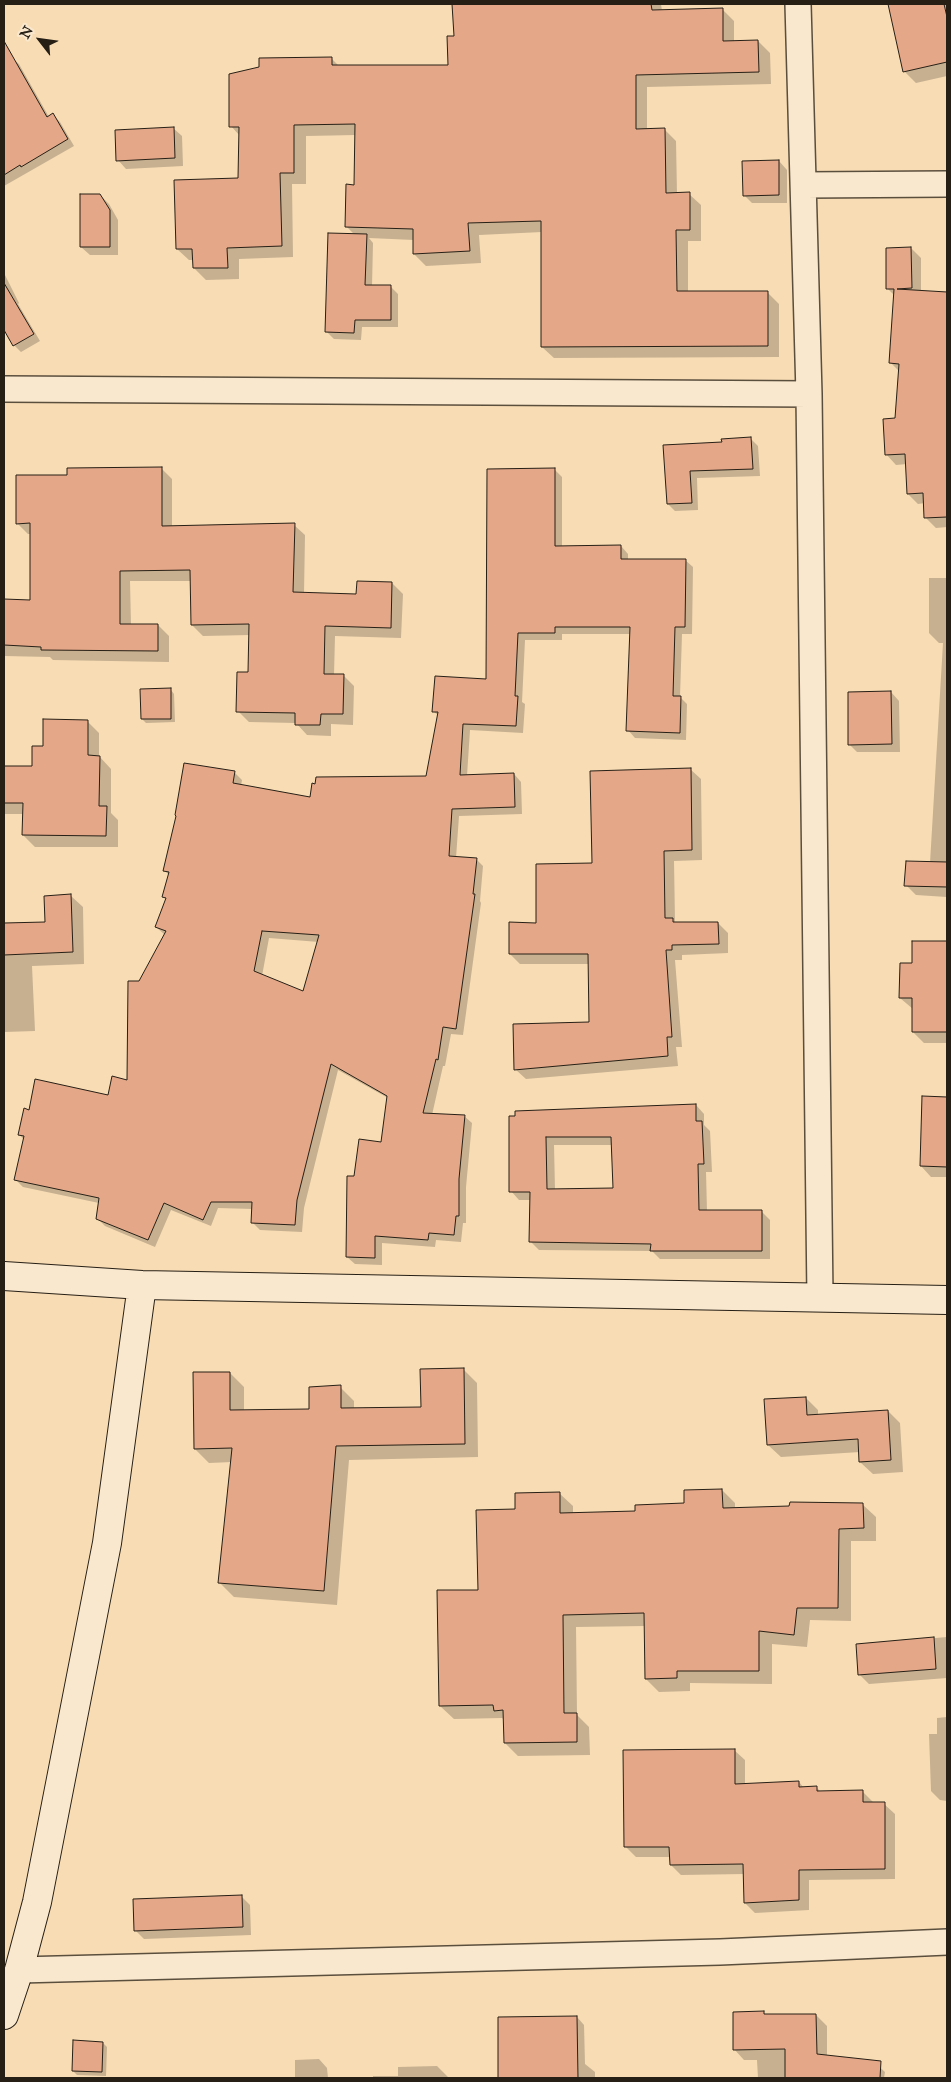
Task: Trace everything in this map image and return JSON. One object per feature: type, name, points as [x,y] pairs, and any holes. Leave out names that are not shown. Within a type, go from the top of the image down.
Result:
[{"type":"street","points":[[798,4],[809,394],[820,1297]]},
{"type":"street","points":[[804,185],[947,184]]},
{"type":"street","points":[[4,390],[809,394]]},
{"type":"street","points":[[4,1276],[142,1285],[947,1300]]},
{"type":"street","points":[[4,2015],[20,1970],[38,1902],[107,1543],[142,1285]]},
{"type":"street","points":[[20,1970],[720,1952],[947,1942]]},
{"type":"building","points":[[452,4],[651,4],[652,10],[723,8],[723,41],[758,40],[759,72],[636,75],[636,129],[665,128],[666,193],[690,192],[690,230],[676,230],[677,291],[768,291],[768,346],[541,347],[541,221],[468,223],[470,251],[413,254],[413,229],[345,227],[346,184],[354,185],[355,124],[294,125],[294,173],[280,173],[282,246],[227,248],[228,268],[193,268],[192,249],[176,249],[174,180],[238,178],[239,127],[229,127],[229,74],[259,67],[259,58],[332,57],[332,65],[448,65],[447,36],[454,36]]},
{"type":"building","points":[[888,4],[944,4],[947,17],[947,62],[903,72]]},
{"type":"building","points":[[4,41],[47,117],[53,113],[68,139],[4,175]]},
{"type":"building","points":[[174,127],[175,158],[116,161],[115,130]]},
{"type":"building","points":[[779,160],[779,195],[743,196],[742,161]]},
{"type":"building","points":[[80,194],[100,194],[110,210],[110,247],[80,247]]},
{"type":"building","points":[[328,233],[367,234],[365,285],[391,285],[391,320],[355,320],[354,333],[325,332]]},
{"type":"building","points":[[911,247],[912,288],[897,289],[947,292],[947,517],[924,518],[923,493],[907,494],[905,454],[885,455],[883,419],[895,418],[899,364],[889,363],[894,289],[886,289],[886,248]]},
{"type":"building","points":[[4,283],[34,334],[13,346],[4,330]]},
{"type":"building","points":[[751,437],[753,469],[690,471],[692,503],[667,504],[663,445],[722,442],[721,439]]},
{"type":"building","points":[[162,467],[162,526],[295,523],[293,592],[356,594],[357,581],[392,582],[391,628],[325,626],[324,674],[344,674],[343,714],[321,714],[320,725],[295,725],[295,713],[236,712],[237,672],[248,672],[249,624],[191,625],[190,570],[120,571],[120,624],[158,624],[158,651],[41,650],[41,647],[4,645],[4,599],[30,600],[30,523],[16,524],[16,475],[67,475],[67,468]]},
{"type":"building","points":[[555,468],[555,546],[621,545],[621,559],[686,559],[685,627],[675,627],[673,696],[681,696],[680,733],[626,731],[630,627],[555,627],[555,633],[518,633],[515,696],[518,696],[516,726],[463,724],[460,775],[514,773],[515,807],[452,809],[449,856],[477,858],[473,894],[475,894],[456,1029],[443,1027],[438,1060],[436,1059],[423,1113],[465,1115],[459,1179],[459,1216],[456,1216],[454,1235],[429,1233],[428,1240],[375,1236],[375,1258],[346,1257],[347,1176],[354,1176],[359,1139],[381,1142],[387,1096],[331,1064],[297,1200],[295,1225],[251,1223],[252,1202],[211,1202],[203,1220],[164,1203],[148,1240],[96,1219],[99,1198],[14,1180],[24,1136],[18,1135],[24,1108],[29,1110],[35,1079],[108,1095],[112,1076],[127,1080],[128,981],[139,981],[166,931],[155,927],[166,898],[162,897],[169,872],[163,871],[176,816],[184,763],[235,771],[233,783],[310,797],[312,783],[315,784],[316,777],[426,776],[438,712],[432,712],[435,676],[486,679],[487,469]],"holes":[[[262,931],[319,935],[303,991],[254,971]]]},
{"type":"building","points":[[171,688],[171,719],[141,719],[140,689]]},
{"type":"building","points":[[891,691],[892,744],[848,745],[848,692]]},
{"type":"building","points":[[43,719],[88,720],[88,755],[100,756],[99,806],[107,806],[106,836],[22,835],[23,803],[4,803],[4,766],[32,766],[32,746],[43,746]]},
{"type":"building","points":[[691,768],[692,850],[664,851],[665,918],[673,918],[673,922],[718,922],[719,944],[672,945],[672,950],[666,950],[672,1037],[667,1037],[668,1056],[514,1070],[513,1024],[589,1022],[588,954],[509,954],[509,922],[536,923],[536,864],[592,863],[590,771]]},
{"type":"building","points":[[906,861],[947,862],[947,887],[904,886]]},
{"type":"building","points":[[71,894],[73,952],[4,955],[4,923],[45,922],[44,896]]},
{"type":"building","points":[[912,941],[947,941],[947,1032],[912,1032],[912,998],[899,998],[900,963],[912,963]]},
{"type":"building","points":[[922,1096],[947,1097],[947,1167],[920,1166]]},
{"type":"building","points":[[696,1104],[696,1121],[702,1121],[704,1164],[698,1164],[699,1210],[762,1210],[762,1251],[650,1251],[651,1244],[529,1242],[530,1192],[509,1192],[509,1116],[515,1116],[515,1111]],"holes":[[[546,1137],[611,1137],[613,1188],[547,1189]]]},
{"type":"building","points":[[464,1368],[465,1444],[336,1446],[324,1591],[218,1583],[232,1448],[194,1449],[193,1372],[230,1372],[230,1410],[309,1409],[309,1387],[341,1385],[341,1408],[421,1407],[420,1369]]},
{"type":"building","points":[[806,1397],[807,1415],[888,1410],[891,1460],[859,1462],[858,1439],[767,1445],[764,1399]]},
{"type":"building","points":[[722,1489],[723,1508],[789,1506],[790,1502],[863,1503],[864,1528],[839,1529],[838,1608],[797,1608],[794,1635],[759,1631],[759,1671],[677,1671],[677,1678],[645,1679],[644,1613],[563,1615],[564,1713],[577,1713],[577,1742],[504,1743],[503,1710],[494,1711],[493,1705],[439,1706],[437,1590],[478,1590],[476,1510],[515,1509],[515,1493],[560,1492],[560,1513],[635,1511],[635,1505],[684,1503],[684,1490]]},
{"type":"building","points":[[934,1637],[936,1669],[858,1675],[856,1644]]},
{"type":"building","points":[[735,1749],[735,1784],[799,1781],[799,1787],[817,1786],[817,1791],[863,1790],[863,1802],[885,1802],[885,1869],[799,1870],[799,1900],[744,1903],[743,1864],[670,1865],[669,1847],[624,1847],[623,1750]]},
{"type":"building","points":[[242,1895],[243,1927],[134,1931],[133,1899]]},
{"type":"building","points":[[764,2011],[764,2014],[816,2014],[817,2054],[881,2061],[880,2078],[785,2078],[785,2049],[733,2050],[733,2012]]},
{"type":"building","points":[[577,2016],[578,2078],[498,2078],[498,2017]]},
{"type":"building","points":[[73,2040],[103,2042],[102,2072],[72,2071]]}]
